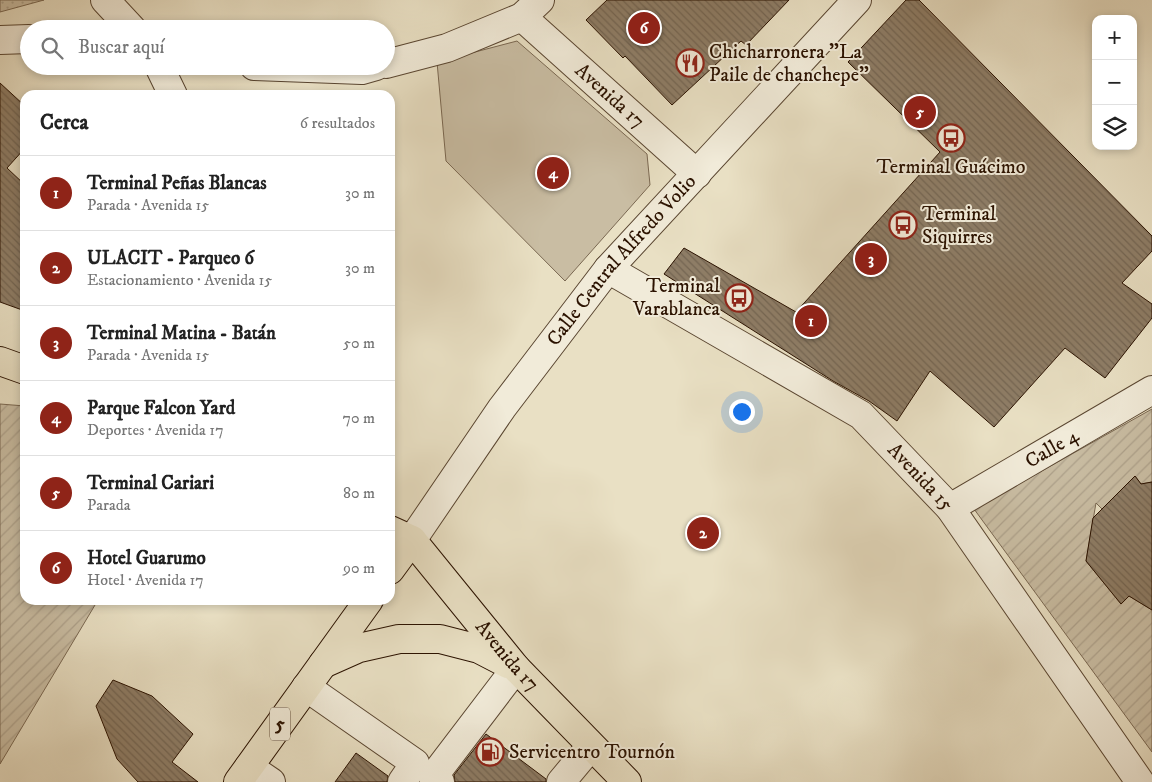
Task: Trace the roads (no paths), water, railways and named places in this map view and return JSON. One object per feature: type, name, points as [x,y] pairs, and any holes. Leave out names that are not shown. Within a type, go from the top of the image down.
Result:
[{"type":"main road","points":[[0,361],[20,368]]},
{"type":"main road","points":[[395,554],[401,535]]},
{"type":"main road","name":"Avenida 17","points":[[401,535],[516,668],[627,782]]},
{"type":"main road","name":"5","points":[[243,774],[364,605]]},
{"type":"main road","points":[[322,665],[359,648],[399,638],[440,639],[479,649],[516,668]]},
{"type":"street","points":[[105,0],[124,20]]},
{"type":"street","name":"Calle Central Alfredo Volio","points":[[401,535],[502,408],[608,269],[857,0]]},
{"type":"street","points":[[395,62],[447,48],[531,9]]},
{"type":"street","name":"Avenida 17","points":[[531,9],[697,174]]},
{"type":"street","points":[[0,40],[20,39]]},
{"type":"street","points":[[163,75],[171,90]]},
{"type":"street","name":"Avenida 15","points":[[608,269],[861,415],[950,508],[1140,782]]},
{"type":"street","name":"Calle 4","points":[[950,508],[1152,390]]},
{"type":"street","points":[[306,687],[422,776],[516,668]]},
{"type":"street","points":[[561,782],[591,746]]},
{"type":"street","points":[[243,774],[271,782]]},
{"type":"place","name":"Hotel Guarumo","points":[[644,28]]},
{"type":"place","name":"Chicharronera \"La Paile de chanchepe\"","points":[[690,63]]},
{"type":"place","name":"Terminal Cariari","points":[[920,112]]},
{"type":"place","name":"Terminal Guácimo","points":[[951,138]]},
{"type":"place","name":"Parque Falcon Yard","points":[[553,173]]},
{"type":"place","name":"Terminal Siquirres","points":[[903,225]]},
{"type":"place","name":"Terminal Matina - Batán","points":[[871,259]]},
{"type":"place","name":"Terminal Varablanca","points":[[739,298]]},
{"type":"place","name":"Terminal Peñas Blancas","points":[[811,321]]},
{"type":"place","name":"ULACIT - Parqueo 6","points":[[703,533]]},
{"type":"place","name":"Servicentro Tournón","points":[[490,752]]}]
